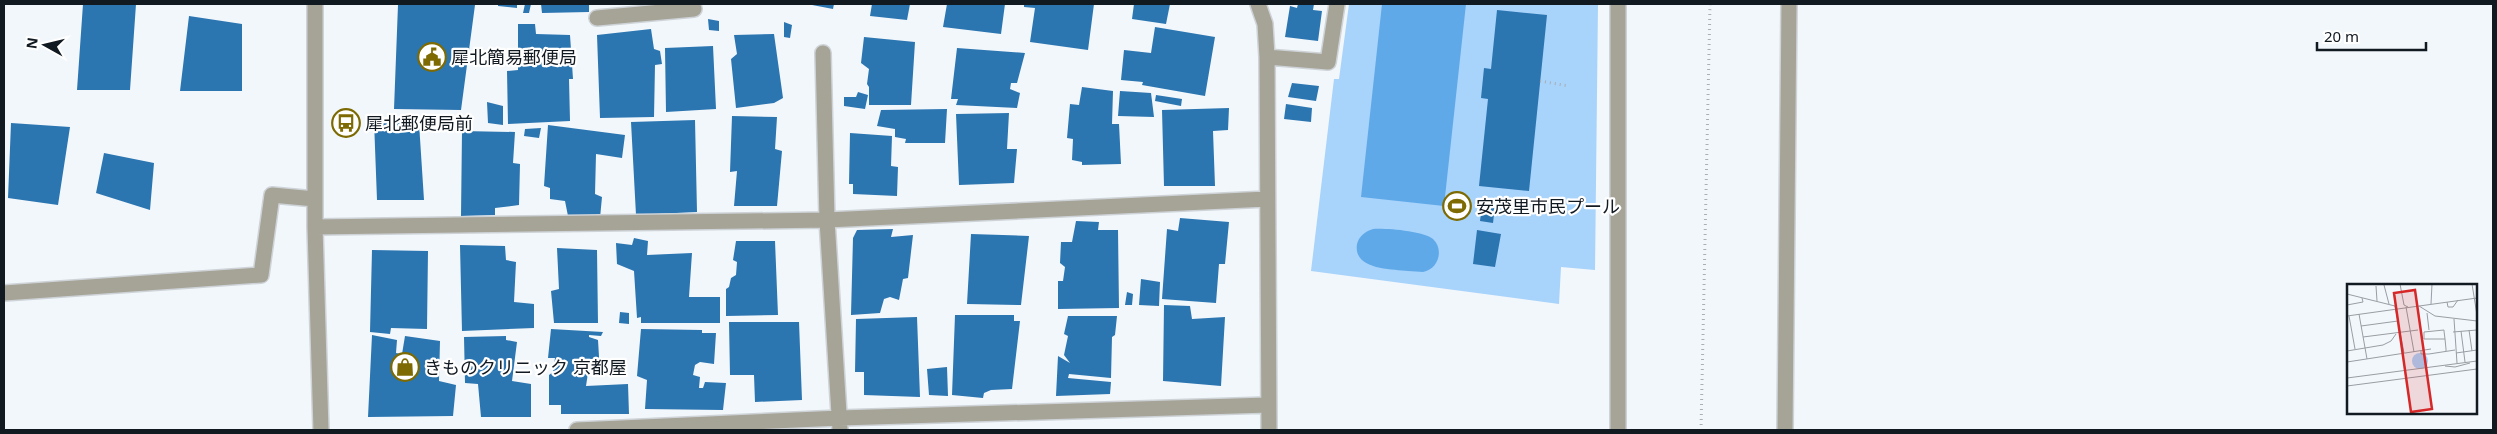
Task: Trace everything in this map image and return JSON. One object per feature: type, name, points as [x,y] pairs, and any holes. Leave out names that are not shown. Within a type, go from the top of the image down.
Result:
[{"type":"street","points":[[315,4],[315,227],[320,430]]},
{"type":"street","points":[[1258,4],[1265,24],[1267,57],[1269,430]]},
{"type":"street","points":[[1267,57],[1328,62],[1336,4]]},
{"type":"street","points":[[1618,4],[1618,430]]},
{"type":"street","points":[[1784,430],[1789,4]]},
{"type":"street","points":[[597,18],[643,9],[694,9]]},
{"type":"street","points":[[823,53],[827,220],[840,424]]},
{"type":"street","points":[[4,292],[261,275],[272,194],[315,198]]},
{"type":"street","points":[[315,227],[827,220],[1268,199]]},
{"type":"street","points":[[577,430],[840,424],[1268,405]]},
{"type":"path","points":[[1701,430],[1710,4]]},
{"type":"path","points":[[1540,81],[1569,86]]},
{"type":"shaded area","name":"安茂里市民プール","points":[[1349,4],[1598,4],[1595,270],[1561,267],[1559,304],[1311,271],[1334,79],[1339,79]]},
{"type":"shaded area","points":[[1382,4],[1466,4],[1444,206],[1361,197]]},
{"type":"shaded area","points":[[1373,229],[1404,231],[1428,236],[1433,239],[1438,248],[1439,253],[1436,263],[1433,267],[1423,272],[1383,268],[1367,263],[1357,253],[1357,244],[1363,234]]},
{"type":"building","points":[[83,4],[136,4],[130,90],[77,90]]},
{"type":"building","points":[[498,4],[517,4],[517,8],[498,6]]},
{"type":"building","points":[[525,4],[531,4],[529,13],[523,13]]},
{"type":"building","points":[[541,4],[589,4],[589,12],[542,13]]},
{"type":"building","points":[[807,4],[834,4],[833,9]]},
{"type":"building","points":[[872,4],[910,4],[907,20],[870,16]]},
{"type":"building","points":[[947,4],[1005,4],[1001,34],[943,27]]},
{"type":"building","points":[[1024,4],[1094,4],[1088,50],[1030,42],[1035,8],[1024,7]]},
{"type":"building","points":[[1134,4],[1170,4],[1166,24],[1132,19]]},
{"type":"building","points":[[1298,4],[1314,4],[1313,10],[1322,11],[1318,41],[1285,37],[1290,6],[1297,8]]},
{"type":"building","name":"犀北簡易郵便局","points":[[398,5],[475,5],[461,110],[394,109]]},
{"type":"building","points":[[1497,10],[1547,15],[1529,191],[1479,186],[1488,99],[1481,98],[1484,68],[1491,69]]},
{"type":"building","points":[[189,16],[242,24],[242,91],[180,91]]},
{"type":"building","points":[[708,19],[719,21],[719,31],[709,30]]},
{"type":"building","points":[[784,22],[792,25],[790,38],[784,37]]},
{"type":"building","points":[[518,24],[535,24],[536,34],[570,35],[573,79],[569,79],[570,121],[508,124],[507,71],[518,70]]},
{"type":"building","points":[[1155,27],[1215,37],[1205,96],[1142,85],[1143,82],[1121,80],[1124,50],[1151,53]]},
{"type":"building","points":[[651,29],[654,49],[660,51],[662,64],[655,65],[654,117],[600,118],[597,35]]},
{"type":"building","points":[[774,34],[783,98],[774,103],[736,108],[731,59],[737,54],[734,35]]},
{"type":"building","points":[[864,37],[915,42],[911,105],[869,105],[869,87],[867,84],[869,69],[861,63]]},
{"type":"building","points":[[713,46],[716,109],[666,112],[665,48]]},
{"type":"building","points":[[957,48],[1025,53],[1017,83],[1011,83],[1010,89],[1020,93],[1017,108],[956,105],[958,99],[951,99]]},
{"type":"building","points":[[1292,83],[1319,86],[1316,101],[1288,97]]},
{"type":"building","points":[[1082,87],[1113,91],[1112,124],[1119,124],[1121,164],[1082,165],[1082,162],[1072,160],[1073,139],[1067,138],[1070,104],[1079,105]]},
{"type":"building","points":[[1120,91],[1151,93],[1154,117],[1118,116]]},
{"type":"building","points":[[858,92],[868,95],[865,109],[844,106],[844,97],[856,97]]},
{"type":"building","points":[[1156,95],[1182,99],[1181,106],[1155,101]]},
{"type":"building","points":[[487,102],[503,106],[503,125],[488,123]]},
{"type":"building","points":[[1286,104],[1312,108],[1311,122],[1284,119]]},
{"type":"building","points":[[1229,108],[1228,130],[1213,131],[1215,186],[1164,186],[1162,110]]},
{"type":"building","points":[[947,109],[945,143],[905,143],[906,139],[895,137],[895,129],[877,126],[881,110]]},
{"type":"building","points":[[1009,113],[1007,149],[1017,149],[1014,183],[959,185],[956,114]]},
{"type":"building","points":[[732,116],[777,117],[775,149],[782,151],[777,206],[734,206],[737,171],[730,172]]},
{"type":"building","points":[[695,120],[697,212],[636,215],[631,122]]},
{"type":"building","points":[[374,121],[419,123],[424,200],[377,200]]},
{"type":"building","points":[[11,123],[70,127],[58,205],[8,198]]},
{"type":"building","points":[[548,125],[625,135],[622,158],[596,154],[595,194],[602,197],[600,218],[568,216],[565,201],[550,199],[550,188],[544,186]]},
{"type":"building","points":[[541,128],[539,138],[524,136],[525,129]]},
{"type":"building","points":[[462,131],[515,132],[513,163],[520,164],[519,205],[495,208],[495,215],[461,216]]},
{"type":"building","points":[[850,133],[892,136],[891,166],[898,167],[897,196],[853,194],[853,184],[849,184]]},
{"type":"building","points":[[104,153],[154,163],[150,210],[96,193]]},
{"type":"building","points":[[1482,205],[1495,206],[1493,223],[1480,221]]},
{"type":"building","points":[[1180,218],[1229,222],[1225,264],[1219,264],[1216,303],[1162,299],[1167,229],[1178,231]]},
{"type":"building","points":[[1076,221],[1099,222],[1098,230],[1118,230],[1119,308],[1058,309],[1058,281],[1063,281],[1065,267],[1060,263],[1061,242],[1072,242]]},
{"type":"building","points":[[893,229],[891,237],[913,235],[908,278],[903,279],[899,300],[890,297],[884,299],[880,313],[851,315],[853,238],[857,230]]},
{"type":"building","points":[[1477,230],[1501,234],[1495,267],[1473,264]]},
{"type":"building","points":[[971,234],[1029,236],[1021,305],[967,304]]},
{"type":"building","points":[[634,238],[648,241],[647,255],[692,253],[689,297],[720,297],[720,323],[641,323],[641,317],[637,318],[634,271],[617,264],[616,243],[632,245]]},
{"type":"building","points":[[736,241],[775,241],[778,315],[726,316],[726,289],[729,287],[731,278],[736,275],[737,262],[733,260]]},
{"type":"building","points":[[460,245],[505,246],[506,260],[516,262],[514,302],[534,304],[534,328],[462,331]]},
{"type":"building","points":[[557,248],[597,250],[598,323],[554,323],[551,291],[559,289]]},
{"type":"building","points":[[372,250],[428,251],[427,329],[391,328],[390,334],[370,332]]},
{"type":"building","points":[[1141,279],[1160,282],[1159,306],[1139,305]]},
{"type":"building","points":[[1127,292],[1133,294],[1132,305],[1125,305]]},
{"type":"building","points":[[1164,305],[1190,306],[1192,319],[1225,317],[1221,386],[1163,381]]},
{"type":"building","points":[[620,312],[629,313],[629,324],[619,323]]},
{"type":"building","points":[[955,315],[1014,315],[1014,321],[1020,321],[1012,389],[991,390],[984,393],[983,398],[952,395]]},
{"type":"building","points":[[1068,316],[1117,316],[1115,335],[1112,337],[1111,378],[1069,374],[1068,378],[1111,382],[1110,394],[1056,396],[1058,356],[1070,363],[1064,355],[1068,336],[1064,334]]},
{"type":"building","points":[[917,317],[920,397],[864,395],[864,372],[855,372],[856,319]]},
{"type":"building","points":[[729,322],[799,322],[802,400],[755,402],[754,375],[730,375]]},
{"type":"building","points":[[551,329],[603,332],[601,336],[589,335],[589,337],[598,340],[600,373],[588,373],[586,386],[628,384],[629,414],[561,414],[561,405],[549,405],[549,375],[553,372],[555,358],[548,358]]},
{"type":"building","points":[[641,329],[702,330],[702,333],[716,333],[714,364],[700,362],[695,365],[693,375],[700,377],[699,388],[703,388],[705,382],[726,383],[723,410],[645,409],[647,380],[637,376]]},
{"type":"building","name":"きものクリニック 京都屋","points":[[372,335],[397,340],[396,353],[402,354],[405,336],[440,341],[439,381],[456,385],[453,416],[368,417]]},
{"type":"building","points":[[506,336],[506,340],[517,342],[512,381],[531,384],[531,417],[481,417],[478,384],[465,383],[464,337]]},
{"type":"building","points":[[947,367],[948,396],[929,395],[927,369]]},
{"type":"place","name":"犀北簡易郵便局","points":[[432,57]]},
{"type":"place","name":"犀北郵便局前","points":[[346,123]]},
{"type":"place","name":"安茂里市民プール","points":[[1457,206]]},
{"type":"place","name":"きものクリニック 京都屋","points":[[405,367]]}]
